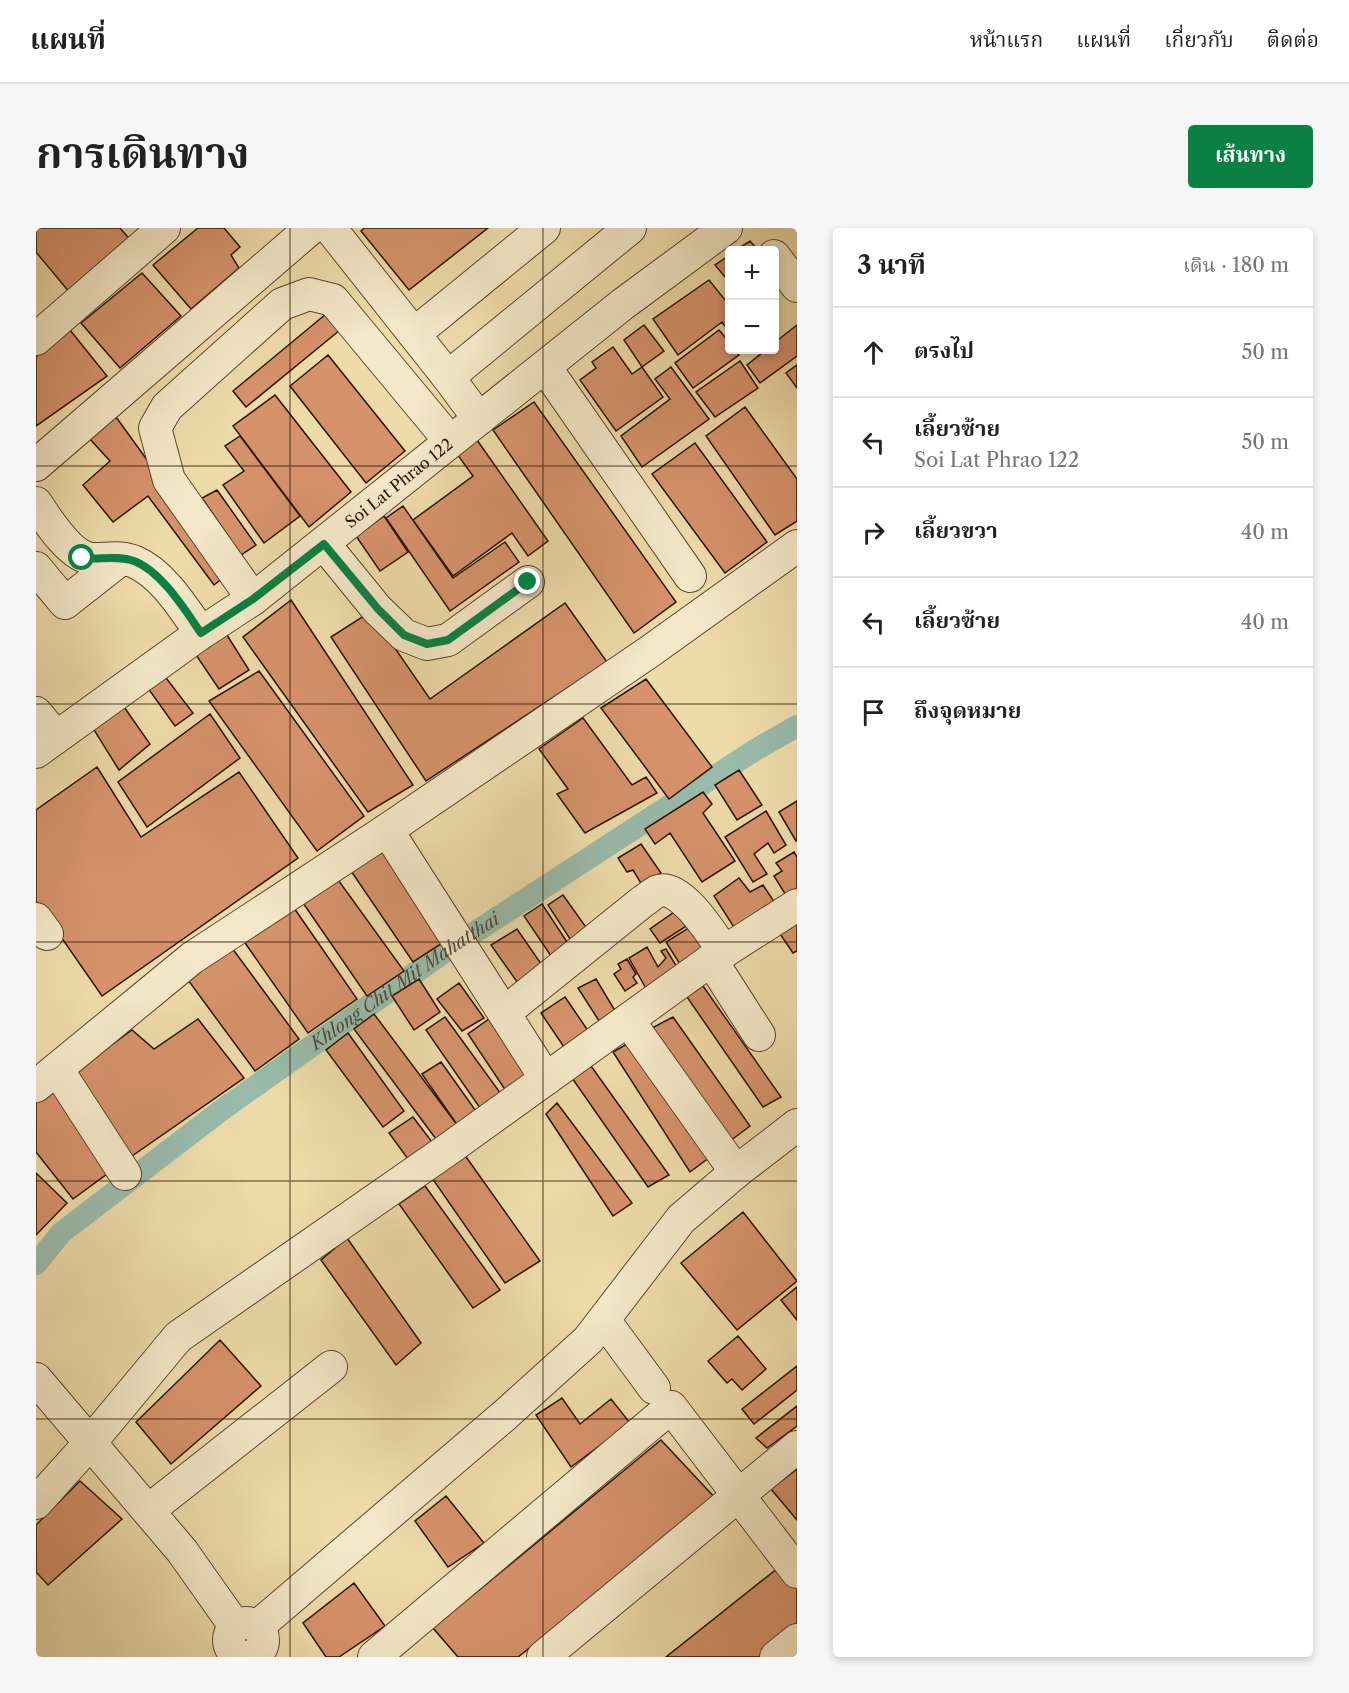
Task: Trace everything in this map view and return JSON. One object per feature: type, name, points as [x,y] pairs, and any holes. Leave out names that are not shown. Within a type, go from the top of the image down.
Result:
[{"type":"street","points":[[36,339],[165,228]]},
{"type":"street","points":[[36,465],[311,228]]},
{"type":"street","points":[[330,228],[448,377],[478,419]]},
{"type":"street","points":[[414,334],[544,228]]},
{"type":"street","points":[[448,377],[630,228]]},
{"type":"street","name":"Soi Lat Phrao 122","points":[[46,745],[201,633],[253,599],[623,304],[726,228]]},
{"type":"street","points":[[779,261],[797,286]]},
{"type":"street","points":[[253,599],[169,480],[156,428],[167,407],[282,304],[309,294],[333,300],[450,441]]},
{"type":"street","points":[[545,367],[690,576]]},
{"type":"street","points":[[36,503],[68,545],[82,558],[134,561],[150,571],[178,600],[201,633]]},
{"type":"street","points":[[324,544],[378,609],[404,635],[427,644],[448,640],[528,582]]},
{"type":"street","points":[[125,1174],[46,1077],[192,958],[387,830],[649,652],[797,546]]},
{"type":"street","points":[[36,568],[65,603],[121,559]]},
{"type":"street","points":[[36,713],[46,745]]},
{"type":"street","points":[[387,830],[546,1079]]},
{"type":"street","points":[[504,1013],[642,902],[658,891],[667,891],[674,893],[694,911],[759,1035]]},
{"type":"street","points":[[36,1503],[89,1444],[178,1337],[717,956],[797,905]]},
{"type":"street","points":[[628,1020],[736,1172]]},
{"type":"street","points":[[36,1379],[182,1551],[233,1639],[513,1407],[588,1340],[681,1219],[736,1172],[797,1125]]},
{"type":"street","points":[[604,1320],[797,1572]]},
{"type":"street","points":[[149,1510],[331,1367]]},
{"type":"street","points":[[374,1657],[663,1398]]},
{"type":"street","points":[[543,1657],[797,1446]]},
{"type":"street","points":[[776,1657],[797,1640]]},
{"type":"building","points":[[36,228],[120,228],[133,243],[70,293],[36,252]]},
{"type":"building","points":[[198,228],[224,228],[240,247],[231,255],[239,268],[191,309],[153,265]]},
{"type":"building","points":[[364,228],[488,228],[409,290],[361,231]]},
{"type":"building","points":[[750,241],[754,246],[742,246]]},
{"type":"building","points":[[725,258],[725,277],[715,265]]},
{"type":"building","points":[[142,273],[181,316],[120,368],[81,323]]},
{"type":"building","points":[[709,280],[725,300],[725,326],[722,322],[678,355],[653,319]]},
{"type":"building","points":[[326,314],[340,330],[246,407],[233,391]]},
{"type":"building","points":[[644,325],[664,351],[642,367],[624,340]]},
{"type":"building","points":[[797,325],[797,356],[760,383],[747,365],[761,354],[779,354],[779,339]]},
{"type":"building","points":[[70,330],[107,376],[36,426],[36,357]]},
{"type":"building","points":[[719,330],[725,337],[725,354],[739,355],[693,388],[675,363]]},
{"type":"building","points":[[613,347],[632,374],[642,367],[663,397],[616,431],[580,380],[596,368],[592,362]]},
{"type":"building","points":[[328,355],[405,451],[366,483],[290,386]]},
{"type":"building","points":[[740,361],[758,388],[715,417],[696,392]]},
{"type":"building","points":[[797,365],[797,388],[786,373]]},
{"type":"building","points":[[671,367],[709,419],[642,467],[621,436],[670,399],[655,379]]},
{"type":"building","points":[[275,395],[351,492],[309,527],[233,426]]},
{"type":"building","points":[[534,402],[676,602],[634,633],[493,430]]},
{"type":"building","points":[[745,407],[797,479],[797,521],[775,535],[706,436]]},
{"type":"building","points":[[116,417],[229,573],[214,585],[148,496],[113,522],[83,485],[110,461],[89,438]]},
{"type":"building","points":[[240,436],[300,516],[264,543],[223,485],[244,471],[225,446]]},
{"type":"building","points":[[477,440],[548,541],[528,556],[512,533],[453,576],[413,520],[473,476],[457,454]]},
{"type":"building","points":[[695,443],[767,542],[725,573],[652,474]]},
{"type":"building","points":[[217,490],[256,545],[241,555],[202,498]]},
{"type":"building","points":[[403,506],[453,578],[505,542],[519,562],[450,611],[386,518]]},
{"type":"building","points":[[384,516],[408,552],[380,571],[356,536]]},
{"type":"building","points":[[291,600],[413,785],[368,812],[243,637]]},
{"type":"building","points":[[565,603],[607,662],[426,781],[331,637],[370,612],[430,699]]},
{"type":"building","points":[[225,632],[249,670],[219,689],[194,652]]},
{"type":"building","points":[[259,671],[364,816],[317,851],[209,701]]},
{"type":"building","points":[[163,674],[193,713],[175,726],[145,684]]},
{"type":"building","points":[[646,679],[712,767],[669,799],[601,708]]},
{"type":"building","points":[[122,704],[150,744],[119,770],[91,725]]},
{"type":"building","points":[[210,714],[240,758],[147,827],[118,782]]},
{"type":"building","points":[[583,718],[632,785],[646,777],[657,793],[585,833],[557,794],[568,789],[539,749]]},
{"type":"building","points":[[97,767],[141,837],[239,772],[298,858],[102,996],[36,901],[36,810]]},
{"type":"building","points":[[739,770],[762,805],[737,820],[715,785]]},
{"type":"building","points":[[703,792],[712,804],[703,813],[735,861],[702,882],[670,833],[655,844],[645,829]]},
{"type":"building","points":[[797,801],[797,840],[796,841],[779,812]]},
{"type":"building","points":[[766,811],[786,845],[774,853],[768,843],[754,854],[767,874],[753,882],[725,837]]},
{"type":"building","points":[[641,844],[661,873],[642,885],[633,870],[627,872],[618,858]]},
{"type":"building","points":[[385,845],[447,940],[413,962],[349,868]]},
{"type":"building","points":[[794,852],[797,857],[797,891],[787,897],[774,876],[782,871],[776,863]]},
{"type":"building","points":[[336,877],[404,971],[367,996],[301,900]]},
{"type":"building","points":[[739,878],[750,892],[763,885],[777,906],[737,932],[714,896]]},
{"type":"building","points":[[563,895],[588,930],[572,942],[548,905]]},
{"type":"building","points":[[542,904],[569,945],[551,956],[524,916]]},
{"type":"building","points":[[292,905],[357,999],[308,1033],[243,940]]},
{"type":"building","points":[[677,910],[688,925],[660,943],[650,929]]},
{"type":"building","points":[[797,919],[797,951],[793,953],[778,931]]},
{"type":"building","points":[[695,924],[712,950],[683,969],[666,942]]},
{"type":"building","points":[[517,929],[546,971],[520,986],[491,945]]},
{"type":"building","points":[[647,947],[658,967],[666,958],[661,951],[666,949],[680,972],[648,992],[629,958]]},
{"type":"building","points":[[232,948],[299,1039],[255,1071],[188,980]]},
{"type":"building","points":[[627,959],[636,974],[633,977],[637,983],[625,991],[614,974],[621,969],[618,964]]},
{"type":"building","points":[[419,979],[440,1012],[414,1030],[392,996]]},
{"type":"building","points":[[596,979],[617,1014],[601,1024],[578,988]]},
{"type":"building","points":[[459,983],[484,1018],[462,1031],[437,999]]},
{"type":"building","points":[[703,986],[781,1097],[763,1107],[687,997]]},
{"type":"building","points":[[565,997],[591,1035],[566,1050],[541,1013]]},
{"type":"building","points":[[374,1014],[458,1126],[436,1139],[354,1029]]},
{"type":"building","points":[[493,1016],[531,1076],[506,1091],[468,1034]]},
{"type":"building","points":[[445,1017],[501,1094],[480,1108],[426,1030]]},
{"type":"building","points":[[673,1017],[750,1126],[730,1141],[652,1028]]},
{"type":"building","points":[[198,1019],[244,1078],[132,1156],[76,1071],[132,1030],[154,1049]]},
{"type":"building","points":[[348,1033],[404,1111],[383,1127],[326,1050]]},
{"type":"building","points":[[634,1040],[710,1157],[690,1172],[613,1052]]},
{"type":"building","points":[[441,1062],[478,1114],[458,1126],[422,1074]]},
{"type":"building","points":[[591,1066],[669,1175],[648,1187],[572,1078]]},
{"type":"building","points":[[51,1087],[111,1171],[73,1199],[36,1152],[36,1098]]},
{"type":"building","points":[[557,1103],[632,1203],[613,1216],[546,1114]]},
{"type":"building","points":[[413,1117],[432,1142],[408,1159],[389,1133]]},
{"type":"building","points":[[464,1154],[540,1261],[505,1283],[432,1178]]},
{"type":"building","points":[[36,1173],[67,1203],[36,1235]]},
{"type":"building","points":[[425,1186],[500,1290],[473,1308],[399,1204]]},
{"type":"building","points":[[743,1212],[797,1281],[737,1330],[681,1263]]},
{"type":"building","points":[[347,1238],[421,1343],[396,1365],[321,1260]]},
{"type":"building","points":[[797,1287],[797,1320],[781,1300]]},
{"type":"building","points":[[738,1336],[766,1369],[742,1390],[732,1379],[727,1383],[708,1361]]},
{"type":"building","points":[[220,1340],[261,1386],[171,1464],[136,1422]]},
{"type":"building","points":[[797,1366],[797,1390],[754,1424],[742,1409]]},
{"type":"building","points":[[562,1398],[580,1424],[611,1399],[630,1423],[571,1467],[536,1415]]},
{"type":"building","points":[[797,1406],[797,1426],[767,1448],[756,1438]]},
{"type":"building","points":[[661,1440],[717,1500],[518,1657],[458,1657],[433,1628]]},
{"type":"building","points":[[797,1469],[797,1520],[771,1489]]},
{"type":"building","points":[[80,1481],[122,1519],[48,1585],[36,1572],[36,1525]]},
{"type":"building","points":[[446,1496],[484,1543],[448,1567],[415,1521]]},
{"type":"building","points":[[788,1560],[797,1572],[797,1640],[776,1657],[666,1657]]},
{"type":"building","points":[[354,1583],[385,1626],[339,1657],[326,1657],[303,1623]]},
{"type":"waterway","name":"Khlong Chit Mit Mahatthai","points":[[36,1264],[61,1233],[223,1109],[446,951],[755,750],[797,726]]},
{"type":"route","points":[[82,558],[134,561],[150,571],[178,600],[201,633],[253,599],[324,544],[378,609],[404,635],[427,644],[448,640],[528,582]]}]
